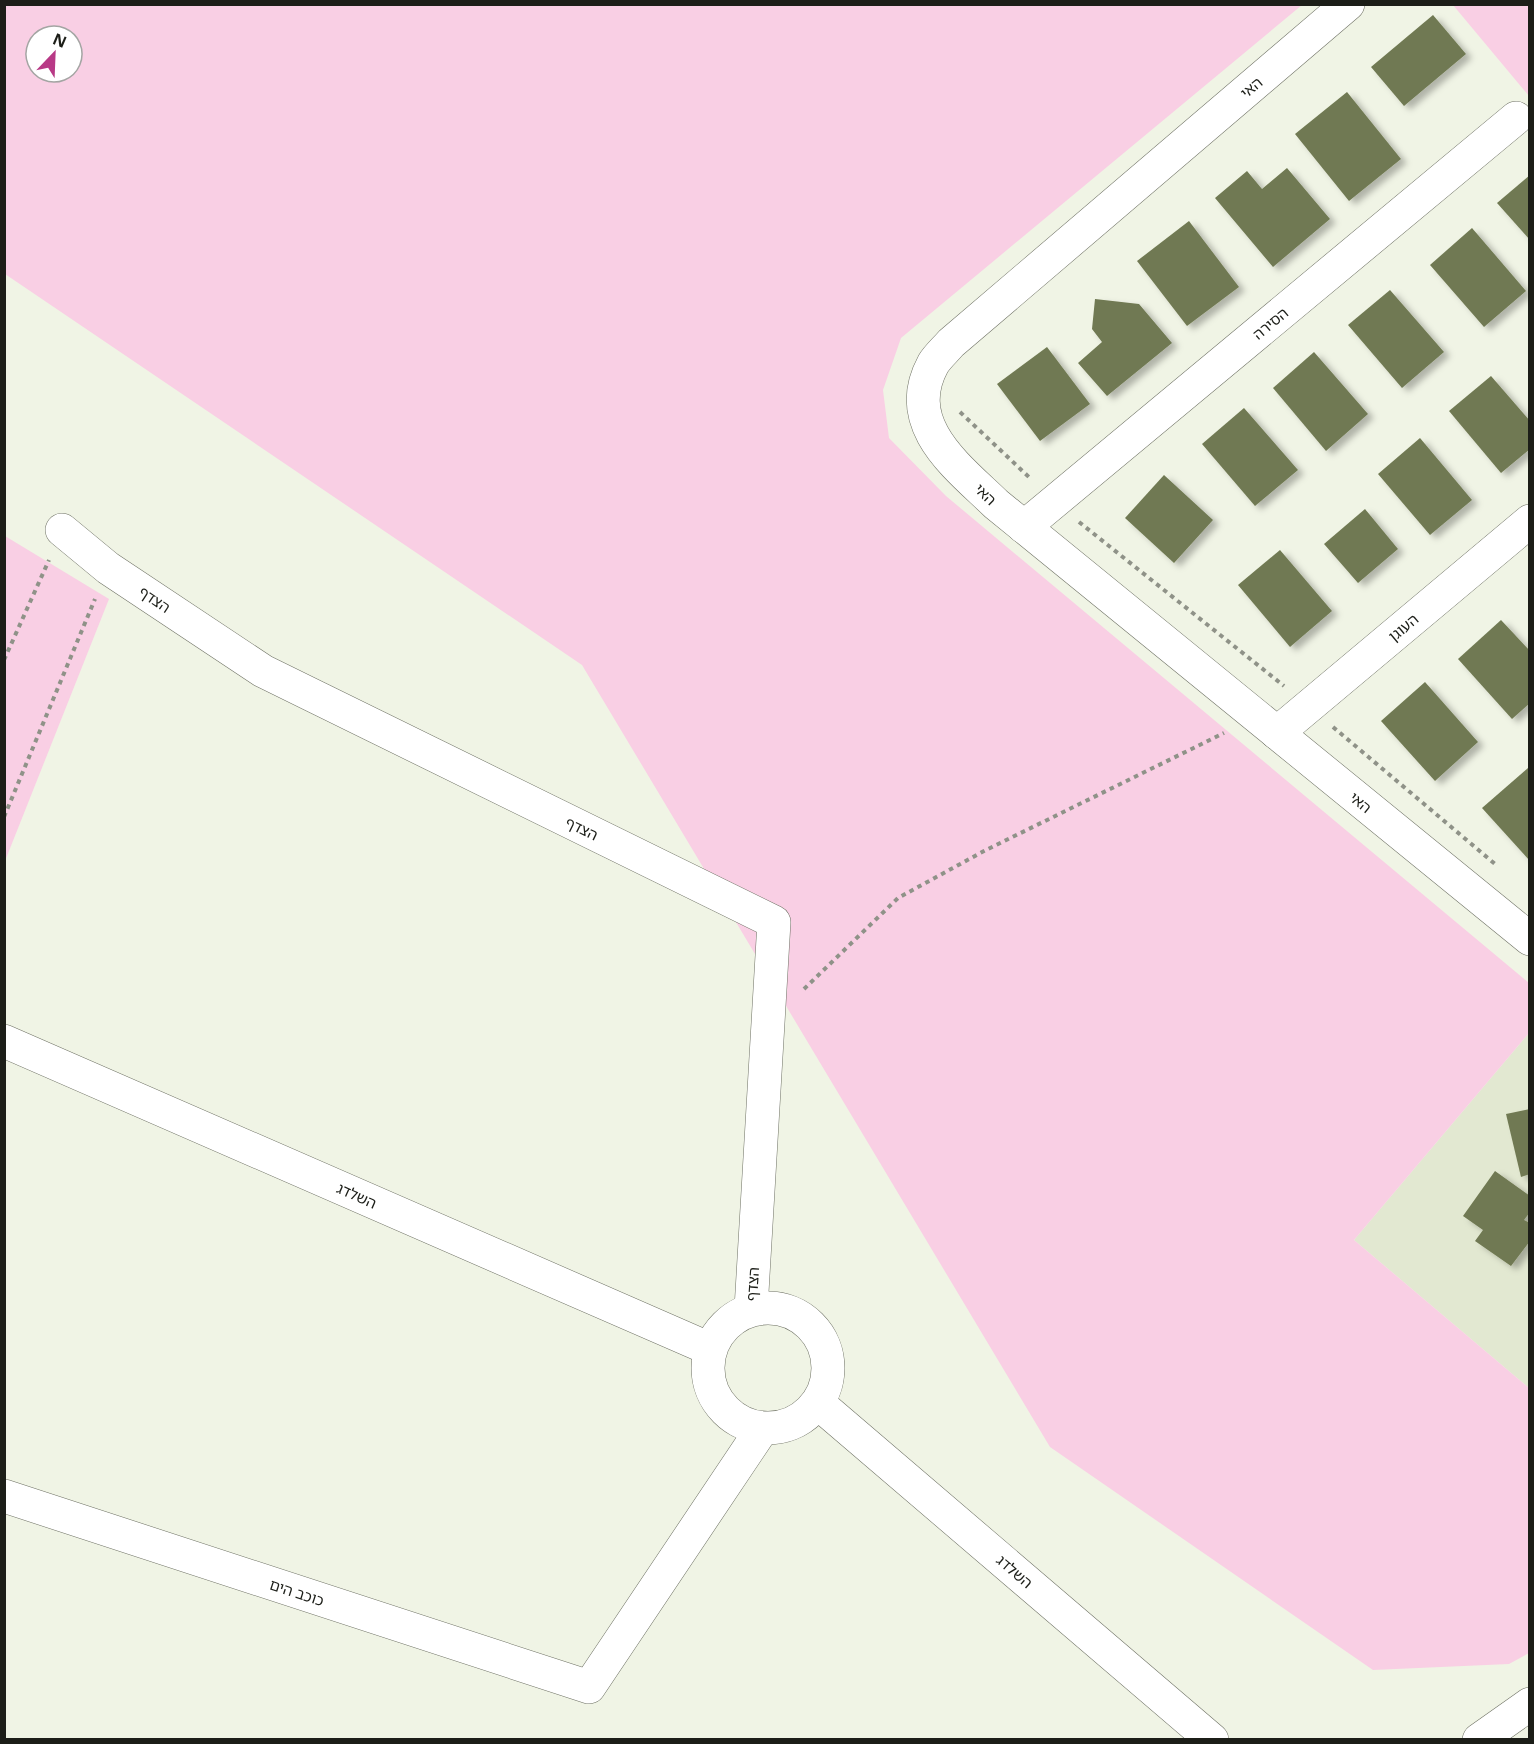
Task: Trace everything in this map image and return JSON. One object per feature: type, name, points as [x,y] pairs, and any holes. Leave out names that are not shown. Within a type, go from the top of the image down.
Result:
[{"type":"street","name":"האי","points":[[1348,4],[951,343],[933,363],[926,385],[924,410],[930,431],[944,453],[996,504],[1530,939]]},
{"type":"street","name":"הסירה","points":[[1024,527],[1516,118]]},
{"type":"street","name":"העוגן","points":[[1267,725],[1309,706],[1530,521]]},
{"type":"street","name":"הצדף","points":[[62,530],[108,568],[263,671],[774,922],[751,1309]]},
{"type":"street","name":"השלדג","points":[[4,1041],[710,1349]]},
{"type":"street","points":[[769,1307],[789,1311],[810,1324],[822,1341],[828,1362],[827,1383],[818,1403],[804,1417],[783,1427],[762,1429],[746,1425],[728,1414],[714,1398],[706,1369],[710,1349],[724,1325],[751,1309],[769,1307]]},
{"type":"street","name":"השלדג","points":[[818,1403],[1212,1740]]},
{"type":"street","name":"כוכב הים","points":[[4,1496],[589,1687],[762,1429]]},
{"type":"street","points":[[1479,1740],[1530,1704]]},
{"type":"path","points":[[929,374],[951,402],[1054,501],[1309,706],[1503,871]]},
{"type":"path","points":[[4,660],[62,530]]},
{"type":"path","points":[[4,817],[108,568]]},
{"type":"path","points":[[769,1023],[898,898],[984,851],[1267,725]]},
{"type":"shaded area","points":[[4,5],[1302,5],[901,338],[883,390],[889,438],[946,496],[1529,983],[1529,1033],[1354,1240],[1529,1388],[1529,1653],[1509,1664],[1373,1670],[1050,1447],[582,665],[5,274]]},
{"type":"shaded area","points":[[1453,5],[1529,5],[1529,96]]},
{"type":"shaded area","points":[[5,536],[109,599],[5,861]]},
{"type":"shaded area","points":[[1529,1033],[1529,1388],[1354,1240]]},
{"type":"building","points":[[1433,15],[1466,54],[1404,106],[1371,67]]},
{"type":"building","points":[[1347,92],[1401,159],[1349,201],[1295,134]]},
{"type":"building","points":[[1287,168],[1330,219],[1273,267],[1215,198],[1247,171],[1262,189]]},
{"type":"building","points":[[1530,175],[1530,240],[1497,203]]},
{"type":"building","points":[[1189,221],[1239,287],[1187,326],[1137,261]]},
{"type":"building","points":[[1472,228],[1526,291],[1484,327],[1430,265]]},
{"type":"building","points":[[1390,290],[1444,352],[1402,388],[1348,325]]},
{"type":"building","points":[[1095,299],[1139,304],[1172,343],[1107,396],[1078,363],[1102,342],[1092,329]]},
{"type":"building","points":[[1047,347],[1090,404],[1040,441],[997,384]]},
{"type":"building","points":[[1314,352],[1368,414],[1326,451],[1273,388]]},
{"type":"building","points":[[1491,376],[1530,421],[1530,449],[1501,473],[1449,411]]},
{"type":"building","points":[[1244,408],[1298,470],[1255,506],[1202,444]]},
{"type":"building","points":[[1420,438],[1472,500],[1430,535],[1378,474]]},
{"type":"building","points":[[1164,475],[1213,520],[1174,563],[1125,518]]},
{"type":"building","points":[[1365,509],[1398,549],[1358,583],[1324,544]]},
{"type":"building","points":[[1280,550],[1332,611],[1290,647],[1238,585]]},
{"type":"building","points":[[1501,620],[1530,651],[1530,703],[1512,719],[1458,659]]},
{"type":"building","points":[[1425,682],[1478,742],[1435,781],[1381,721]]},
{"type":"building","points":[[1528,768],[1530,769],[1530,861],[1482,808]]},
{"type":"building","points":[[1530,1109],[1530,1174],[1521,1177],[1506,1114]]},
{"type":"building","points":[[1495,1171],[1530,1196],[1530,1212],[1524,1220],[1530,1223],[1530,1241],[1511,1266],[1475,1241],[1483,1230],[1463,1216]]}]
